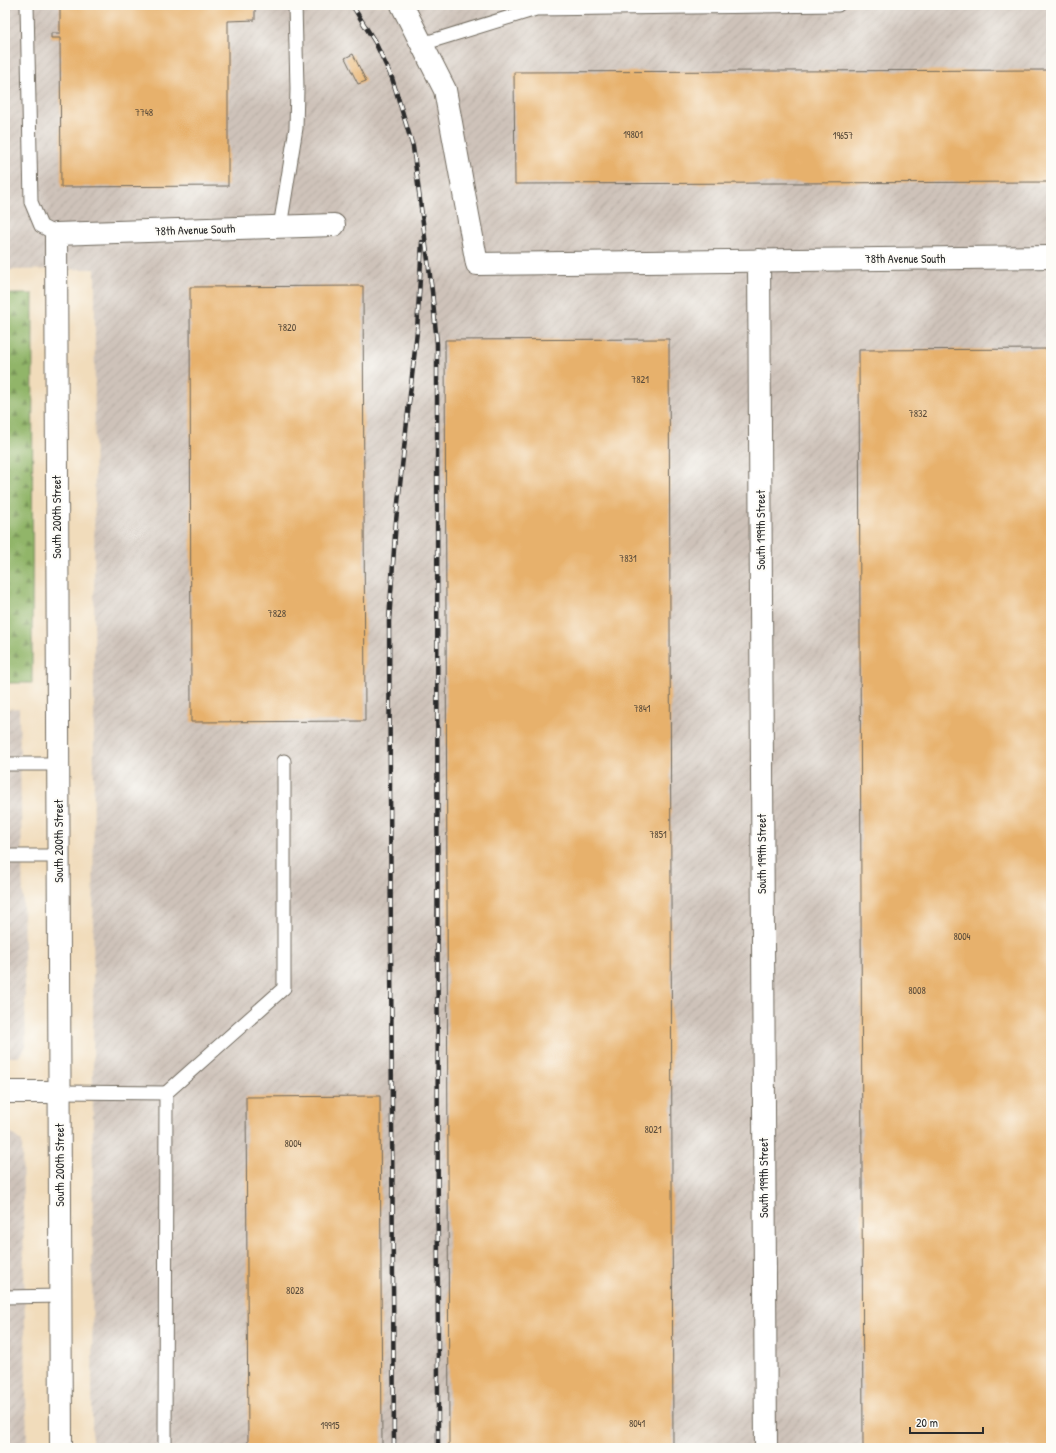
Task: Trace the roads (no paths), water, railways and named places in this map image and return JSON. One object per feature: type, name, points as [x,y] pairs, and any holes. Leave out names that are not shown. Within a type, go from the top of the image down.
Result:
[{"type":"street","points":[[402,5],[422,44]]},
{"type":"street","name":"78th Avenue South","points":[[422,44],[445,90],[477,264],[1051,257]]},
{"type":"street","name":"78th Avenue South","points":[[56,234],[334,224]]},
{"type":"street","name":"South 200th Street","points":[[56,234],[61,1448]]},
{"type":"street","name":"South 199th Street","points":[[759,260],[766,1448]]},
{"type":"street","points":[[5,1092],[60,1092]]},
{"type":"lane","points":[[27,5],[31,202],[41,226],[56,234]]},
{"type":"lane","points":[[280,227],[296,128],[297,89],[295,5]]},
{"type":"lane","points":[[422,44],[536,9],[838,5]]},
{"type":"lane","points":[[60,1092],[166,1093],[284,988],[284,761]]},
{"type":"lane","points":[[5,764],[58,764]]},
{"type":"lane","points":[[5,856],[59,856]]},
{"type":"lane","points":[[165,1448],[166,1093]]},
{"type":"lane","points":[[5,1297],[61,1296]]},
{"type":"railway","points":[[352,5],[375,42],[392,78],[413,147],[432,291],[437,344],[438,1448]]},
{"type":"railway","points":[[394,1448],[389,621],[396,521],[417,331],[422,242]]}]
